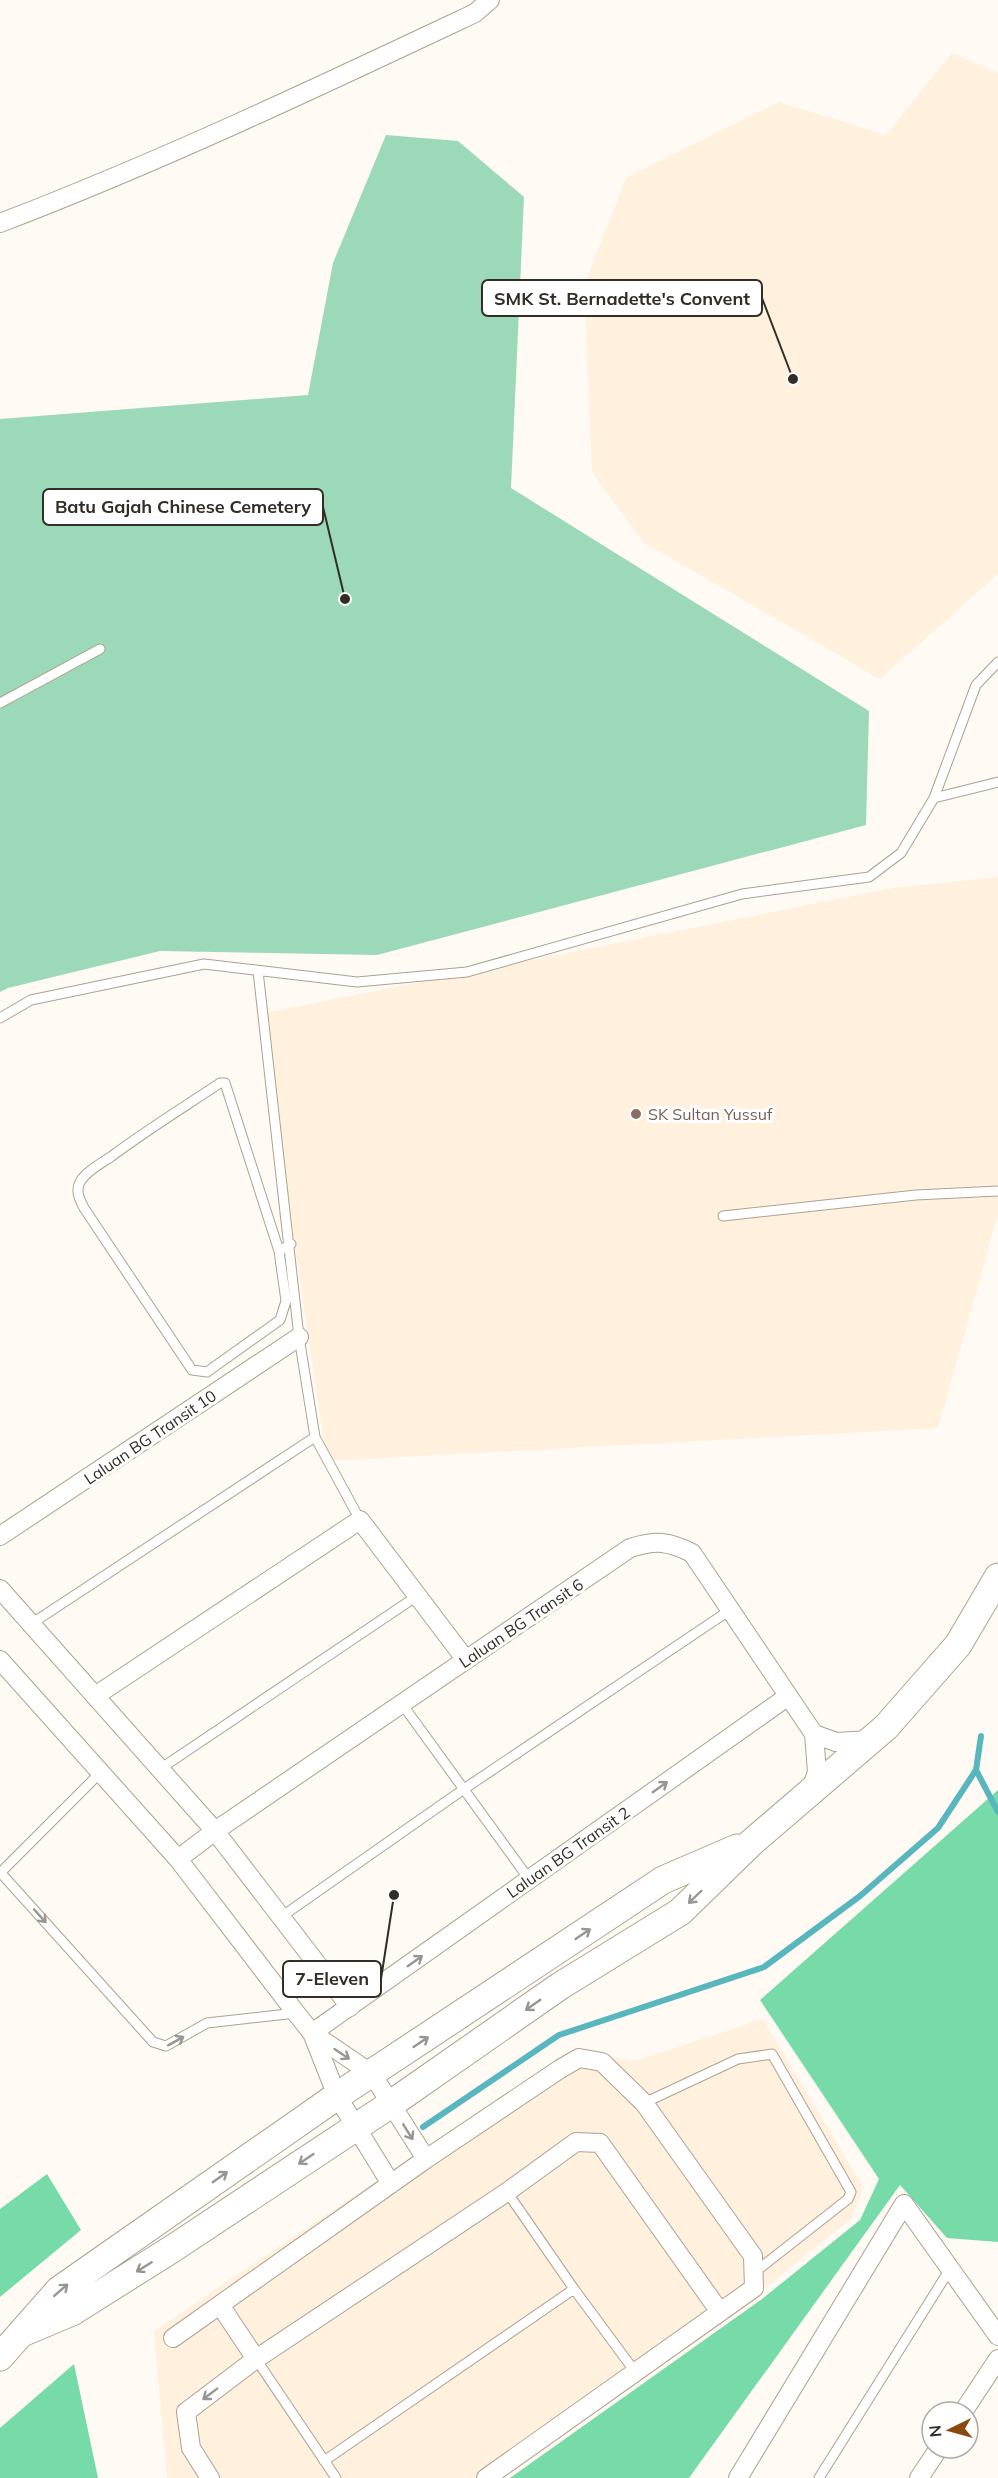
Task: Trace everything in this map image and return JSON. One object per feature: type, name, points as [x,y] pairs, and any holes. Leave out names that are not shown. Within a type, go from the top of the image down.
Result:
[{"type":"main road","points":[[22,2333],[72,2312],[152,2262],[391,2104],[560,1986],[680,1912],[752,1842],[872,1740],[958,1645],[998,1577]]},
{"type":"main road","points":[[0,2357],[59,2290],[337,2096],[663,1880],[752,1842]]},
{"type":"street","points":[[0,223],[103,183],[275,107],[475,13],[490,0]]},
{"type":"street","name":"Laluan BG Transit 10","points":[[0,1536],[300,1337]]},
{"type":"street","points":[[95,1696],[360,1520],[466,1660]]},
{"type":"street","name":"Laluan BG Transit 6","points":[[178,1859],[215,1831],[630,1548],[647,1543],[671,1542],[692,1553],[814,1734]]},
{"type":"street","points":[[0,1589],[215,1831],[350,2007]]},
{"type":"street","points":[[0,1660],[178,1859],[312,2033],[372,2074],[426,2159]]},
{"type":"street","name":"Laluan BG Transit 2","points":[[312,2033],[787,1697]]},
{"type":"street","points":[[808,1796],[817,1772],[814,1734],[836,1742],[872,1740]]},
{"type":"street","points":[[312,2033],[337,2096],[391,2184]]},
{"type":"street","points":[[173,2338],[426,2159],[579,2058],[602,2062],[644,2103],[753,2256],[754,2288],[486,2478]]},
{"type":"street","points":[[204,2474],[191,2448],[186,2412],[256,2359],[507,2192],[576,2142],[600,2143],[720,2312]]},
{"type":"street","points":[[738,2478],[904,2204],[998,2336]]},
{"type":"street","points":[[220,2305],[256,2359]]},
{"type":"street","points":[[971,2400],[998,2360]]},
{"type":"street","points":[[919,2478],[931,2460]]},
{"type":"lane","points":[[0,703],[100,649]]},
{"type":"lane","points":[[0,1018],[31,1000],[204,964],[357,982],[467,972],[742,894],[868,877],[902,853],[933,798],[976,685],[998,662]]},
{"type":"lane","points":[[933,798],[998,782]]},
{"type":"lane","points":[[258,971],[300,1337],[315,1437],[360,1520]]},
{"type":"lane","points":[[220,1083],[225,1083],[279,1251],[286,1301],[280,1320],[207,1372],[192,1371],[84,1208],[79,1199],[80,1181],[144,1132],[220,1083]]},
{"type":"lane","points":[[723,1216],[916,1195],[998,1191]]},
{"type":"lane","points":[[279,1251],[291,1244]]},
{"type":"lane","points":[[31,1624],[315,1437]]},
{"type":"lane","points":[[160,1769],[417,1596]]},
{"type":"lane","points":[[281,1917],[464,1789],[730,1610]]},
{"type":"lane","points":[[402,1704],[530,1879]]},
{"type":"lane","points":[[101,1772],[0,1872],[153,2042],[166,2046],[207,2023],[296,2013]]},
{"type":"lane","points":[[644,2103],[738,2059],[772,2054],[851,2192],[848,2199],[753,2273]]},
{"type":"lane","points":[[507,2192],[636,2373]]},
{"type":"lane","points":[[819,2478],[950,2269]]},
{"type":"lane","points":[[324,2461],[574,2289]]},
{"type":"lane","points":[[256,2359],[336,2478]]},
{"type":"shaded area","points":[[952,53],[998,73],[998,574],[880,679],[643,542],[592,472],[584,286],[626,178],[779,102],[886,135]]},
{"type":"shaded area","name":"SK Sultan Yussuf","points":[[998,877],[998,1214],[938,1428],[327,1461],[260,1014],[893,888]]},
{"type":"shaded area","points":[[763,2019],[863,2187],[852,2218],[759,2293],[499,2478],[167,2478],[154,2331],[569,2051],[635,2061]]},
{"type":"green space","points":[[386,135],[458,141],[524,197],[511,488],[869,711],[866,825],[377,955],[160,951],[8,988],[0,992],[0,419],[308,395],[333,263]]},
{"type":"green space","points":[[998,1790],[998,2242],[947,2238],[900,2185],[689,2478],[510,2478],[762,2299],[860,2220],[879,2179],[760,2000]]},
{"type":"green space","points":[[47,2174],[81,2230],[0,2297],[0,2209]]},
{"type":"green space","points":[[74,2364],[98,2478],[0,2478],[0,2428]]},
{"type":"waterway","points":[[981,1736],[976,1770],[998,1812]]},
{"type":"waterway","points":[[423,2127],[559,2035],[764,1967],[860,1896],[938,1828],[976,1770]]},
{"type":"place","name":"SMK St. Bernadette's Convent","points":[[793,379]]},
{"type":"place","name":"Batu Gajah Chinese Cemetery","points":[[345,599]]},
{"type":"place","name":"SK Sultan Yussuf","points":[[636,1114]]},
{"type":"place","name":"7-Eleven","points":[[394,1895]]}]
